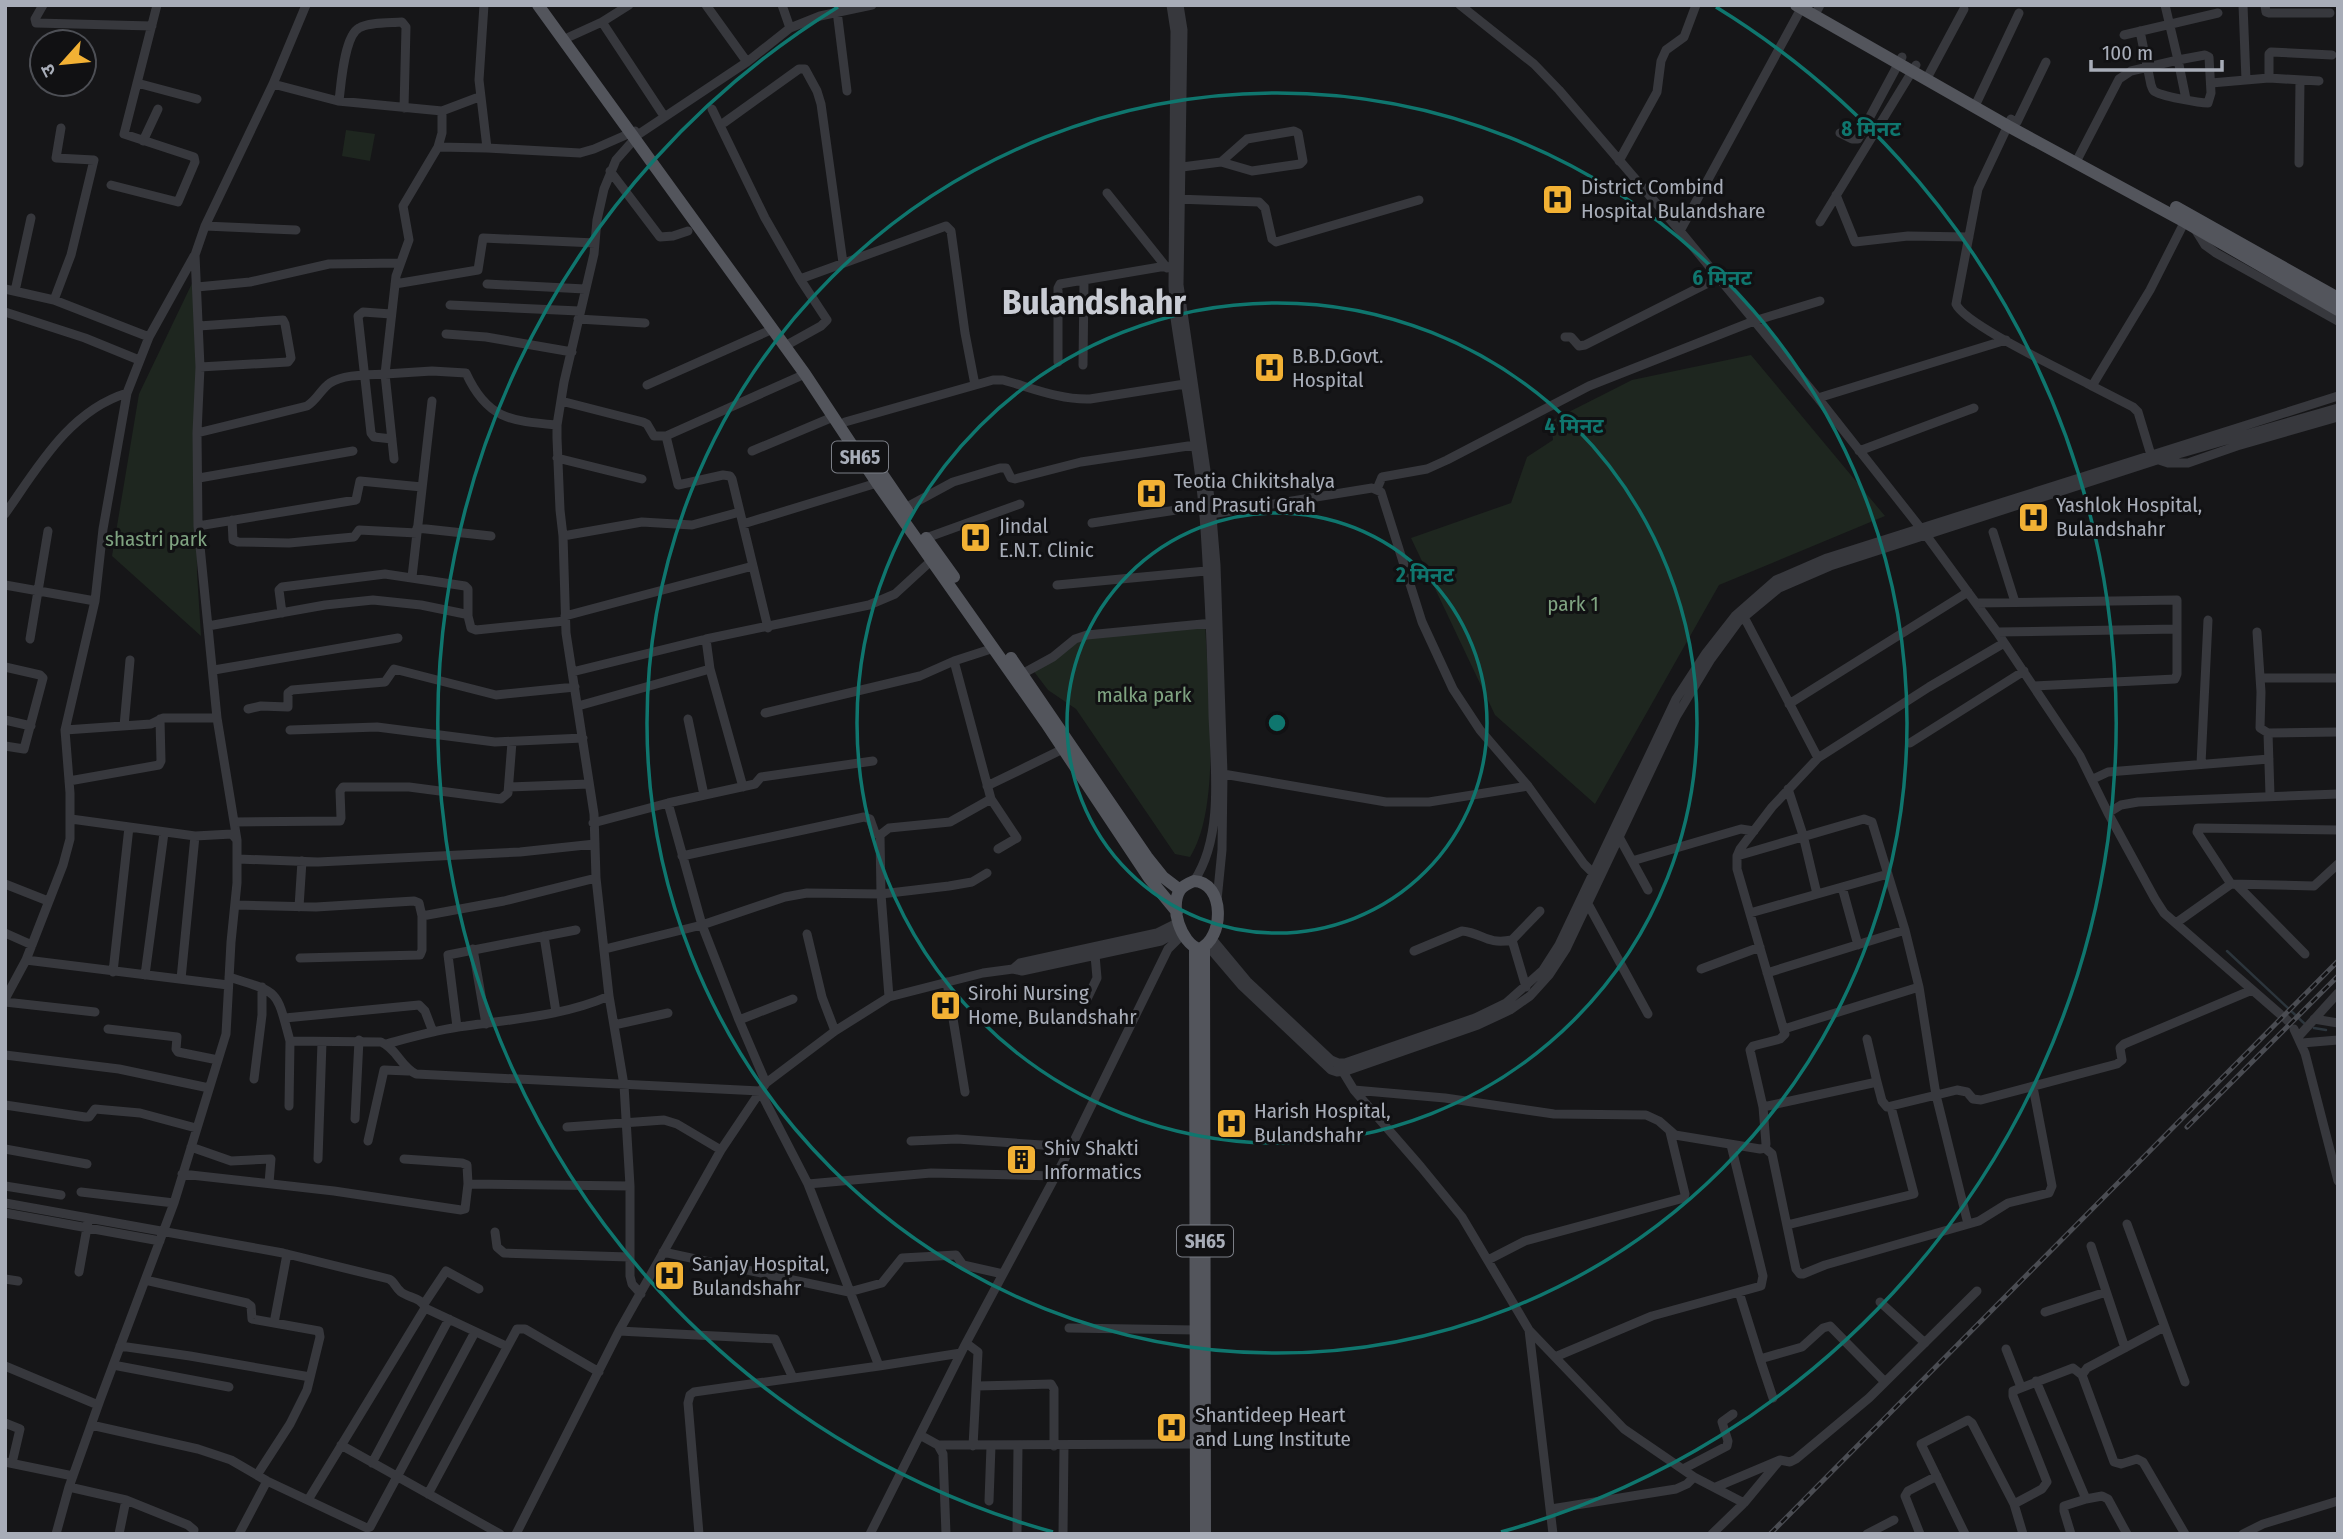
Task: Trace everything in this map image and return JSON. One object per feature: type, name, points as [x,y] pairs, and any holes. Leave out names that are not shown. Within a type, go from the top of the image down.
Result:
[{"type":"main road","name":"SH65","points":[[538,5],[788,344],[877,482],[994,648],[1180,924],[1204,945],[1200,1444],[1196,1534]]},
{"type":"main road","name":"SH65","points":[[546,5],[772,329],[788,344],[805,374],[905,508],[1023,674],[1147,857],[1163,877],[1180,890]]},
{"type":"main road","points":[[1808,6],[2190,222],[2338,310]]},
{"type":"main road","points":[[2190,222],[2338,298]]},
{"type":"main road","points":[[1180,924],[1177,898],[1180,890],[1194,881],[1205,884],[1216,904]]},
{"type":"main road","name":"SH65","points":[[1205,1534],[1196,1330],[1204,945],[1217,923],[1216,904]]},
{"type":"street","points":[[43,5],[35,19],[36,23],[152,26]]},
{"type":"street","points":[[111,185],[173,202],[180,200],[195,158],[124,134],[157,5]]},
{"type":"street","points":[[94,1013],[5,1001],[26,960],[63,865],[70,839],[65,730],[95,601],[105,516],[127,393],[149,337],[195,255],[205,226],[273,84],[306,5]]},
{"type":"street","points":[[484,5],[479,54],[480,97],[487,148]]},
{"type":"street","points":[[613,5],[615,16]]},
{"type":"street","points":[[569,37],[615,16],[629,5]]},
{"type":"street","points":[[706,5],[747,62]]},
{"type":"street","points":[[782,5],[790,28]]},
{"type":"street","points":[[438,147],[580,153],[635,134],[747,62],[790,28],[837,11],[872,5]]},
{"type":"street","points":[[1171,5],[1175,31],[1179,285],[1212,514],[1215,774],[1213,821],[1210,849],[1194,881]]},
{"type":"street","points":[[1179,5],[1183,30],[1182,167],[1177,199],[1173,274],[1175,318],[1195,445],[1206,571],[1214,622],[1223,774],[1222,850],[1216,904]]},
{"type":"street","points":[[1460,5],[1534,64],[1559,90],[1818,398],[1924,532],[1997,632],[2080,756],[2108,813],[2164,913],[2291,1027],[2338,1041]]},
{"type":"street","points":[[1619,161],[1657,92],[1661,61],[1666,50],[1684,37],[1696,5]]},
{"type":"street","points":[[2165,5],[2186,99]]},
{"type":"street","points":[[2243,5],[2246,80]]},
{"type":"street","points":[[2265,5],[2266,12],[2269,13],[2330,13]]},
{"type":"street","points":[[1680,231],[1808,6]]},
{"type":"street","points":[[1929,75],[1964,9]]},
{"type":"street","points":[[837,11],[847,91]]},
{"type":"street","points":[[1977,102],[2019,13]]},
{"type":"street","points":[[2124,34],[2218,13]]},
{"type":"street","points":[[338,101],[346,54],[354,32],[361,27],[402,22],[406,27],[404,108]]},
{"type":"street","points":[[602,22],[664,116]]},
{"type":"street","points":[[2077,159],[2119,79],[2131,71],[2147,67],[2178,60],[2208,56],[2211,83],[2208,103],[2154,91],[2147,67],[2140,31]]},
{"type":"street","points":[[2269,78],[2271,52],[2332,55]]},
{"type":"street","points":[[1840,133],[1858,139],[1900,60]]},
{"type":"street","points":[[2046,62],[1982,178],[1956,304],[1963,314],[2006,340],[2133,407],[2138,412],[2158,457],[2168,463],[2188,463],[2338,417]]},
{"type":"street","points":[[1820,222],[1915,68]]},
{"type":"street","points":[[725,122],[799,69],[805,69],[821,104],[843,263]]},
{"type":"street","points":[[2211,83],[2269,78],[2319,81]]},
{"type":"street","points":[[2299,163],[2300,80]]},
{"type":"street","points":[[137,83],[197,99]]},
{"type":"street","points":[[273,84],[338,101],[442,111],[480,97]]},
{"type":"street","points":[[143,141],[158,109]]},
{"type":"street","points":[[712,109],[765,218],[827,320],[788,344]]},
{"type":"street","points":[[394,459],[385,374],[395,284],[410,234],[403,215],[403,206],[438,147],[442,133],[442,111]]},
{"type":"street","points":[[54,300],[71,255],[94,160],[56,158],[61,128]]},
{"type":"street","points":[[1182,167],[1221,162],[1252,172],[1300,164],[1303,161],[1298,133],[1296,131],[1251,137],[1221,162]]},
{"type":"street","points":[[635,134],[610,171],[599,210],[595,243],[561,401],[557,425],[557,458],[565,618],[589,784],[608,996],[624,1084],[630,1186],[629,1256],[632,1284],[641,1294]]},
{"type":"street","points":[[610,171],[656,234],[665,237],[688,231]]},
{"type":"street","points":[[1107,193],[1173,274]]},
{"type":"street","points":[[1836,195],[1855,242],[1908,236],[1969,237]]},
{"type":"street","points":[[1177,199],[1259,202],[1265,208],[1272,239],[1276,242],[1419,200]]},
{"type":"street","points":[[31,218],[10,290],[54,300],[149,337]]},
{"type":"street","points":[[2092,386],[2190,222],[2206,245],[2216,253],[2338,321]]},
{"type":"street","points":[[205,226],[296,230]]},
{"type":"street","points":[[800,279],[942,226],[949,227],[975,385]]},
{"type":"street","points":[[395,284],[478,270],[483,238],[595,243]]},
{"type":"street","points":[[56,1534],[98,1405],[174,1203],[226,1034],[238,859],[217,718],[198,526],[197,433],[200,367],[195,255]]},
{"type":"street","points":[[197,287],[250,282],[329,264],[400,262]]},
{"type":"street","points":[[1058,362],[1059,286],[1063,283],[1166,266]]},
{"type":"street","points":[[1565,337],[1571,337],[1579,346],[1585,345],[1718,278]]},
{"type":"street","points":[[1083,365],[1084,281]]},
{"type":"street","points":[[487,284],[585,289]]},
{"type":"street","points":[[1377,489],[1382,478],[1427,469],[1589,386],[1754,321],[1820,301]]},
{"type":"street","points":[[450,305],[645,323]]},
{"type":"street","points":[[5,312],[85,338],[139,360]]},
{"type":"street","points":[[391,314],[358,313],[363,376],[372,436],[392,439]]},
{"type":"street","points":[[199,326],[283,320],[291,358],[288,362],[200,367]]},
{"type":"street","points":[[647,385],[772,329]]},
{"type":"street","points":[[446,334],[486,337],[572,352]]},
{"type":"street","points":[[1818,398],[2006,340]]},
{"type":"street","points":[[197,433],[302,408],[313,402],[330,383],[403,372],[466,373],[481,401],[491,410],[525,422],[557,425]]},
{"type":"street","points":[[561,401],[643,422],[654,436],[666,436],[805,374]]},
{"type":"street","points":[[752,451],[839,420],[1003,380],[1061,397],[1090,400],[1185,384]]},
{"type":"street","points":[[5,513],[60,437],[104,402],[127,393]]},
{"type":"street","points":[[1340,1067],[1475,1018],[1506,1003],[1543,970],[1619,837],[1683,703],[1723,642],[1744,617],[1791,581],[1924,532],[2338,396]]},
{"type":"street","points":[[412,577],[432,401]]},
{"type":"street","points":[[1859,451],[1974,408]]},
{"type":"street","points":[[2158,457],[2338,408]]},
{"type":"street","points":[[666,436],[678,485],[727,475],[732,479],[768,628]]},
{"type":"street","points":[[905,508],[953,482],[1000,468],[1006,468],[1011,478],[1015,479],[1073,463],[1195,445]]},
{"type":"street","points":[[199,478],[353,452]]},
{"type":"street","points":[[557,458],[642,479]]},
{"type":"street","points":[[198,526],[356,500],[360,481],[422,487]]},
{"type":"street","points":[[743,524],[877,482]]},
{"type":"street","points":[[1212,514],[1377,489]]},
{"type":"street","points":[[1377,489],[1383,496],[1422,622],[1453,689],[1480,730],[1528,786],[1584,864],[1596,875]]},
{"type":"street","points":[[926,538],[1020,504]]},
{"type":"street","points":[[1091,523],[1202,506]]},
{"type":"street","points":[[563,536],[642,522],[692,526],[740,512]]},
{"type":"street","points":[[232,520],[232,538],[237,542],[304,542],[354,537],[359,530],[417,530],[491,536]]},
{"type":"street","points":[[30,639],[48,531]]},
{"type":"street","points":[[1340,1067],[1478,1025],[1510,1010],[1530,996],[1549,975],[1566,949],[1588,904],[1596,875],[1676,699],[1706,653],[1735,616],[1776,580],[1792,571],[1827,558],[1924,532]]},
{"type":"street","points":[[1993,532],[2015,602]]},
{"type":"street","points":[[572,672],[882,600],[905,586],[932,560]]},
{"type":"street","points":[[282,612],[279,592],[282,587],[384,574],[467,586],[468,616],[471,628],[476,630],[565,618],[753,566]]},
{"type":"street","points":[[1057,584],[1206,571]]},
{"type":"street","points":[[5,585],[95,601]]},
{"type":"street","points":[[1789,704],[1968,592]]},
{"type":"street","points":[[1976,603],[2174,598],[2178,602],[2177,674],[2172,680],[2034,687]]},
{"type":"street","points":[[208,626],[337,603],[373,600],[421,605],[468,616]]},
{"type":"street","points":[[1744,617],[1818,758]]},
{"type":"street","points":[[2201,764],[2208,620]]},
{"type":"street","points":[[1023,674],[1053,657],[1075,639],[1087,635],[1214,622]]},
{"type":"street","points":[[1997,632],[2177,629]]},
{"type":"street","points":[[2257,632],[2260,727],[2268,733],[2338,732]]},
{"type":"street","points":[[214,670],[398,638]]},
{"type":"street","points":[[706,639],[710,669],[743,786]]},
{"type":"street","points":[[1765,1148],[1763,1107],[1750,1050],[1753,1046],[1780,1039],[1785,1034],[1737,869],[1737,856],[1788,789],[1818,758],[2004,643]]},
{"type":"street","points":[[765,713],[920,676],[994,648]]},
{"type":"street","points":[[124,726],[130,660]]},
{"type":"street","points":[[954,661],[991,799],[1017,838],[998,849]]},
{"type":"street","points":[[5,667],[43,678],[24,749],[5,746]]},
{"type":"street","points":[[248,709],[261,706],[288,707],[288,693],[292,690],[385,682],[394,669],[496,695],[575,687]]},
{"type":"street","points":[[578,706],[710,669]]},
{"type":"street","points":[[1910,743],[2024,671]]},
{"type":"street","points":[[2260,678],[2338,678]]},
{"type":"street","points":[[65,730],[151,724],[160,719],[217,718]]},
{"type":"street","points":[[69,782],[161,763],[160,719]]},
{"type":"street","points":[[688,719],[704,795]]},
{"type":"street","points":[[5,720],[31,726]]},
{"type":"street","points":[[290,730],[377,727],[512,742],[583,738]]},
{"type":"street","points":[[2268,733],[2270,795]]},
{"type":"street","points":[[234,822],[340,821],[340,791],[343,787],[409,787],[500,799],[505,797],[509,787],[512,742]]},
{"type":"street","points":[[987,786],[1063,749]]},
{"type":"street","points":[[2093,779],[2105,773],[2269,759]]},
{"type":"street","points":[[593,823],[755,784],[761,777],[873,761]]},
{"type":"street","points":[[1223,774],[1386,802],[1429,802],[1528,786]]},
{"type":"street","points":[[509,787],[589,784]]},
{"type":"street","points":[[1788,789],[1803,835],[1817,894]]},
{"type":"street","points":[[2108,813],[2130,803],[2338,794]]},
{"type":"street","points":[[880,835],[889,828],[950,822],[991,799]]},
{"type":"street","points":[[668,803],[702,925],[763,1087],[808,1184],[879,1367]]},
{"type":"street","points":[[682,856],[864,817],[870,819],[875,833],[880,835]]},
{"type":"street","points":[[1737,856],[1868,818],[1872,822],[1905,930],[1919,987],[1936,1095],[1968,1224]]},
{"type":"street","points":[[71,819],[195,836],[232,834],[237,840]]},
{"type":"street","points":[[113,972],[129,827]]},
{"type":"street","points":[[2305,954],[2234,884],[2197,832],[2198,828],[2338,830]]},
{"type":"street","points":[[1632,861],[1741,829],[1754,831]]},
{"type":"street","points":[[145,975],[164,833]]},
{"type":"street","points":[[880,835],[881,894],[889,997]]},
{"type":"street","points":[[181,979],[195,836]]},
{"type":"street","points":[[1619,837],[1648,890]]},
{"type":"street","points":[[238,859],[303,862],[520,852],[595,844]]},
{"type":"street","points":[[299,907],[303,862]]},
{"type":"street","points":[[2176,923],[2234,884],[2314,886],[2338,864]]},
{"type":"street","points":[[605,949],[702,925],[785,897],[807,893],[881,894],[962,884],[972,882],[987,873]]},
{"type":"street","points":[[1750,913],[1888,874]]},
{"type":"street","points":[[422,916],[505,901],[596,878]]},
{"type":"street","points":[[5,884],[48,901]]},
{"type":"street","points":[[1842,887],[1858,945]]},
{"type":"street","points":[[236,905],[299,907],[414,901],[419,903],[422,916],[420,955],[300,958]]},
{"type":"street","points":[[1588,904],[1648,1014]]},
{"type":"street","points":[[1414,951],[1462,932],[1470,932],[1489,941],[1512,940],[1540,911]]},
{"type":"street","points":[[516,1534],[619,1331],[721,1150],[763,1087],[835,1031],[889,997],[947,982],[1013,969],[1022,971],[1161,941],[1180,924]]},
{"type":"street","points":[[1013,969],[1020,963],[1157,933],[1180,924]]},
{"type":"street","points":[[870,1534],[965,1343],[1070,1147],[1180,924]]},
{"type":"street","points":[[457,1027],[447,956],[576,930]]},
{"type":"street","points":[[1768,973],[1905,930]]},
{"type":"street","points":[[5,933],[32,945]]},
{"type":"street","points":[[807,934],[822,997],[835,1031]]},
{"type":"street","points":[[544,936],[556,1012]]},
{"type":"street","points":[[1512,940],[1526,987]]},
{"type":"street","points":[[1204,945],[1340,1067],[1354,1090],[1462,1217],[1529,1330],[1625,1429],[1694,1477],[1744,1503]]},
{"type":"street","points":[[1701,969],[1760,947]]},
{"type":"street","points":[[473,949],[486,1024]]},
{"type":"street","points":[[1086,1001],[1097,978],[1095,955]]},
{"type":"street","points":[[26,960],[113,972],[228,981],[262,987],[273,993],[280,1002],[290,1041],[289,1106]]},
{"type":"street","points":[[5,976],[16,981]]},
{"type":"street","points":[[947,982],[965,1093]]},
{"type":"street","points":[[254,1079],[262,1015],[262,987]]},
{"type":"street","points":[[1784,1029],[1919,987]]},
{"type":"street","points":[[1867,1039],[1884,1104],[1891,1107],[1963,1090],[1973,1099],[1981,1100],[2120,1063],[2123,1058],[2120,1048],[2124,1044],[2252,990]]},
{"type":"street","points":[[2291,1027],[2314,1019],[2338,993]]},
{"type":"street","points":[[290,1041],[359,1040],[386,1044],[457,1027],[556,1012],[608,996]]},
{"type":"street","points":[[739,1020],[793,999]]},
{"type":"street","points":[[285,1018],[419,1005],[425,1011],[433,1032]]},
{"type":"street","points":[[614,1025],[668,1013]]},
{"type":"street","points":[[2314,1019],[2338,1023]]},
{"type":"street","points":[[2291,1027],[2338,1181]]},
{"type":"street","points":[[108,1029],[177,1037],[178,1052],[218,1060]]},
{"type":"street","points":[[355,1119],[359,1040]]},
{"type":"street","points":[[318,1159],[322,1042]]},
{"type":"street","points":[[386,1044],[408,1071]]},
{"type":"street","points":[[5,1055],[119,1069],[209,1088]]},
{"type":"street","points":[[368,1141],[384,1070],[408,1071],[426,1076],[763,1087]]},
{"type":"street","points":[[1763,1107],[1877,1082]]},
{"type":"street","points":[[1354,1090],[1445,1098],[1554,1114],[1646,1115],[1680,1136],[1765,1148],[1772,1154],[1796,1269],[1800,1274],[1968,1224],[1987,1217],[2008,1203],[2046,1195],[2051,1190],[2034,1087]]},
{"type":"street","points":[[5,1105],[85,1117],[95,1109],[120,1110],[196,1128]]},
{"type":"street","points":[[1787,1224],[1914,1194],[1891,1107]]},
{"type":"street","points":[[567,1127],[664,1120],[677,1124],[721,1150]]},
{"type":"street","points":[[1488,1261],[1525,1241],[1684,1198],[1670,1132]]},
{"type":"street","points":[[911,1141],[967,1139],[1070,1147]]},
{"type":"street","points":[[1555,1356],[1652,1316],[1761,1286],[1763,1276],[1731,1145]]},
{"type":"street","points":[[191,1147],[232,1161],[271,1159],[268,1183]]},
{"type":"street","points":[[5,1149],[87,1164]]},
{"type":"street","points":[[182,1174],[461,1210],[466,1207],[468,1169],[464,1164],[404,1159]]},
{"type":"street","points":[[808,1184],[931,1173],[1055,1176]]},
{"type":"street","points":[[468,1184],[630,1186]]},
{"type":"street","points":[[5,1186],[61,1195]]},
{"type":"street","points":[[81,1192],[174,1203]]},
{"type":"street","points":[[5,1202],[160,1241]]},
{"type":"street","points":[[5,1213],[164,1231],[287,1254],[392,1280],[399,1291],[506,1346]]},
{"type":"street","points":[[79,1272],[88,1222]]},
{"type":"street","points":[[2127,1224],[2185,1382]]},
{"type":"street","points":[[495,1232],[497,1247],[504,1253],[629,1256]]},
{"type":"street","points":[[2091,1246],[2125,1348]]},
{"type":"street","points":[[663,1252],[849,1292],[882,1283],[897,1261],[908,1256],[956,1255],[964,1265],[1003,1274]]},
{"type":"street","points":[[274,1323],[287,1254]]},
{"type":"street","points":[[308,1500],[446,1271],[479,1289]]},
{"type":"street","points":[[5,1279],[18,1281]]},
{"type":"street","points":[[145,1280],[247,1303],[251,1306],[252,1320],[319,1331],[320,1337],[307,1390],[290,1424],[257,1475]]},
{"type":"street","points":[[1716,1487],[1780,1460],[1796,1460],[1885,1382],[1976,1291]]},
{"type":"street","points":[[1739,1292],[1773,1398]]},
{"type":"street","points":[[2045,1312],[2106,1292]]},
{"type":"street","points":[[1880,1302],[1925,1343]]},
{"type":"street","points":[[372,1463],[449,1319]]},
{"type":"street","points":[[1760,1359],[1802,1347],[1823,1328],[1830,1326],[1885,1382]]},
{"type":"street","points":[[2082,1375],[2087,1368],[2164,1327]]},
{"type":"street","points":[[1069,1328],[1196,1330]]},
{"type":"street","points":[[428,1494],[513,1332],[525,1329],[599,1372]]},
{"type":"street","points":[[1529,1330],[1553,1534]]},
{"type":"street","points":[[619,1331],[775,1339],[793,1378]]},
{"type":"street","points":[[91,1425],[206,1451],[231,1460],[267,1481],[367,1528],[370,1527],[475,1332]]},
{"type":"street","points":[[965,1343],[978,1352],[973,1446]]},
{"type":"street","points":[[120,1346],[310,1377]]},
{"type":"street","points":[[2006,1349],[2021,1387]]},
{"type":"street","points":[[699,1534],[688,1403],[694,1392],[961,1353]]},
{"type":"street","points":[[5,1366],[98,1405]]},
{"type":"street","points":[[113,1366],[229,1387]]},
{"type":"street","points":[[2014,1504],[2045,1487],[2047,1482],[2013,1391],[2073,1368],[2082,1375],[2115,1462],[2120,1464],[2137,1459],[2143,1462],[2185,1534]]},
{"type":"street","points":[[2036,1381],[2086,1499]]},
{"type":"street","points":[[976,1386],[1051,1384],[1054,1389],[1063,1534]]},
{"type":"street","points":[[1683,1469],[1727,1446],[1722,1422],[1733,1414]]},
{"type":"street","points":[[1965,1534],[1922,1442],[1970,1421],[2014,1504],[2023,1534]]},
{"type":"street","points":[[5,1423],[20,1429],[9,1463],[73,1476]]},
{"type":"street","points":[[920,1435],[938,1445],[1200,1444]]},
{"type":"street","points":[[341,1445],[500,1534]]},
{"type":"street","points":[[938,1445],[943,1454],[946,1534]]},
{"type":"street","points":[[989,1501],[991,1446]]},
{"type":"street","points":[[1017,1534],[1018,1446]]},
{"type":"street","points":[[1713,1534],[1744,1503],[1780,1460]]},
{"type":"street","points":[[1920,1534],[1905,1496],[1908,1491],[1937,1476]]},
{"type":"street","points":[[1551,1509],[1676,1489],[1683,1487],[1694,1477]]},
{"type":"street","points":[[239,1534],[267,1481]]},
{"type":"street","points":[[69,1488],[126,1500],[188,1524],[194,1530],[193,1534]]},
{"type":"street","points":[[2071,1534],[2064,1506],[2102,1496],[2108,1499],[2127,1534]]},
{"type":"street","points":[[119,1534],[126,1500]]},
{"type":"street","points":[[2243,1534],[2263,1524],[2338,1502]]},
{"type":"street","points":[[1867,1534],[1894,1520]]},
{"type":"green space","points":[[346,130],[375,134],[370,161],[342,156]]},
{"type":"green space","name":"shastri park","points":[[196,275],[197,573],[201,636],[112,556],[139,394]]},
{"type":"green space","name":"park 1","points":[[1751,355],[1885,516],[1719,585],[1595,804],[1495,715],[1411,538],[1511,503],[1527,457],[1553,440],[1551,421],[1632,380]]},
{"type":"green space","name":"malka park","points":[[1205,619],[1210,708],[1210,775],[1207,807],[1190,857],[1175,854],[1076,709],[1048,690],[1029,665],[1096,634],[1169,628]]},
{"type":"waterway","points":[[2227,951],[2306,1025]]},
{"type":"waterway","points":[[2314,1028],[2326,1030]]},
{"type":"railway","points":[[1770,1534],[2338,961]]},
{"type":"railway","points":[[2187,1127],[2338,976]]},
{"type":"place","name":"District Combind Hospital Bulandshare","points":[[1558,199]]},
{"type":"place","name":"B.B.D.Govt. Hospital","points":[[1269,368]]},
{"type":"place","name":"Teotia Chikitshalya and Prasuti Grah","points":[[1151,493]]},
{"type":"place","name":"Yashlok Hospital, Bulandshahr","points":[[2033,517]]},
{"type":"place","name":"Jindal E.N.T. Clinic","points":[[976,538]]},
{"type":"place","name":"Sirohi Nursing Home, Bulandshahr","points":[[945,1005]]},
{"type":"place","name":"Harish Hospital, Bulandshahr","points":[[1231,1123]]},
{"type":"place","name":"Shiv Shakti Informatics","points":[[1021,1160]]},
{"type":"place","name":"Sanjay Hospital, Bulandshahr","points":[[669,1276]]},
{"type":"place","name":"Shantideep Heart and Lung Institute","points":[[1172,1427]]},
{"type":"district","name":"Bulandshahr","points":[[1094,302]]}]
